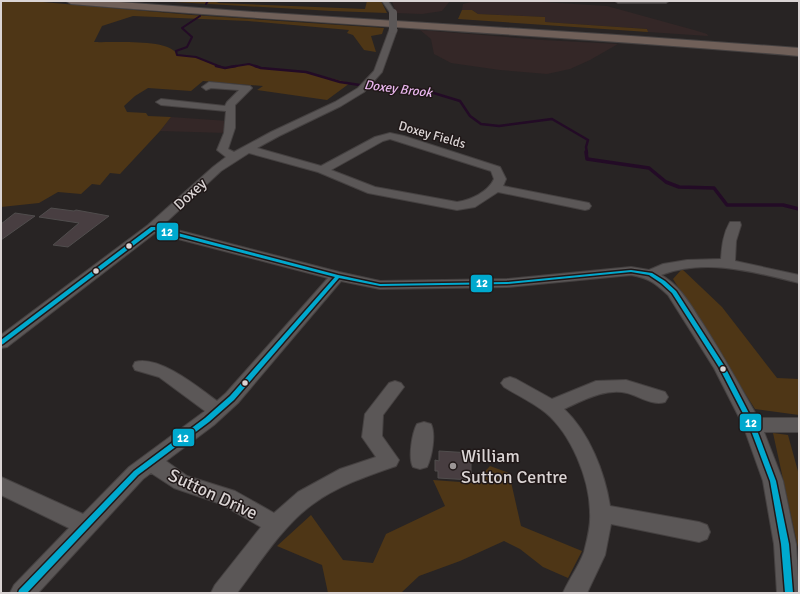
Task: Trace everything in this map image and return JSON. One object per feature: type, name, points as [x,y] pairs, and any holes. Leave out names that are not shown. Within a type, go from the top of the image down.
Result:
[{"type":"highway","points":[[70,1],[158,9],[642,39],[799,52]]},
{"type":"highway","points":[[114,1],[682,37],[799,47]]},
{"type":"street","points":[[247,149],[338,104],[360,90],[371,80],[378,72],[393,30],[393,14],[385,1]]},
{"type":"street","points":[[618,1],[666,1]]},
{"type":"street","points":[[206,87],[209,85],[247,88],[230,104],[231,124],[229,136],[222,150],[234,157]]},
{"type":"street","points":[[162,102],[231,109]]},
{"type":"street","name":"Doxey Fields","points":[[322,170],[379,138],[390,136],[496,169],[500,179],[496,188]]},
{"type":"street","points":[[247,149],[322,170],[372,190],[457,206],[471,204],[496,188],[585,206]]},
{"type":"street","name":"Doxey","points":[[1,343],[153,228],[216,169],[247,149]]},
{"type":"street","points":[[728,264],[729,241],[735,225]]},
{"type":"street","points":[[153,228],[367,283],[399,286],[507,284],[631,271],[650,274],[663,282],[674,292],[722,367],[752,425],[773,481],[785,544],[789,593]]},
{"type":"street","points":[[650,274],[676,265],[695,262],[728,264],[799,279]]},
{"type":"street","points":[[22,593],[116,492],[150,462],[218,410],[246,384],[338,276]]},
{"type":"street","points":[[141,366],[164,373],[218,410]]},
{"type":"street","points":[[510,383],[551,406],[567,422],[588,460],[596,482],[601,512],[594,555],[575,593]]},
{"type":"street","points":[[551,406],[596,387],[626,386],[659,397]]},
{"type":"street","name":"Sutton Drive","points":[[223,593],[276,525],[305,498],[347,475],[389,460],[372,437],[374,414],[396,387]]},
{"type":"street","points":[[752,425],[799,425]]},
{"type":"street","points":[[420,461],[424,429]]},
{"type":"street","name":"Sutton Drive","points":[[150,462],[181,482],[228,497],[276,525]]},
{"type":"street","points":[[1,486],[86,525]]},
{"type":"street","points":[[601,512],[699,532]]},
{"type":"shaded area","points":[[1,1],[31,1],[192,15],[384,28],[382,34],[371,36],[376,52],[364,50],[353,35],[347,33],[349,30],[248,21],[133,16],[102,26],[94,42],[140,42],[153,44],[164,46],[172,50],[177,55],[196,57],[216,66],[225,68],[249,64],[261,68],[306,72],[350,83],[327,100],[257,90],[263,86],[203,81],[191,91],[148,88],[135,96],[124,106],[127,112],[146,113],[148,116],[171,117],[120,174],[110,173],[100,185],[92,184],[81,194],[58,192],[39,203],[1,207]]},
{"type":"shaded area","points":[[157,1],[213,1],[219,3],[365,9],[367,1],[381,1],[387,13],[332,11]]},
{"type":"shaded area","points":[[392,1],[450,1],[442,11],[422,14],[396,13]]},
{"type":"shaded area","points":[[475,1],[526,1],[607,6],[694,30],[707,34],[708,36],[648,32],[647,29],[545,22],[545,17],[478,14],[472,10],[462,10],[463,4]]},
{"type":"shaded area","points":[[462,10],[472,10],[478,14],[545,17],[545,22],[647,29],[648,32],[458,19]]},
{"type":"shaded area","points":[[420,30],[543,40],[618,44],[590,60],[570,69],[547,74],[500,70],[451,63],[434,54],[431,39]]},
{"type":"shaded area","points":[[171,117],[228,121],[226,133],[160,131]]},
{"type":"shaded area","points":[[682,269],[722,307],[777,378],[799,379],[799,415],[755,409],[673,279]]},
{"type":"shaded area","points":[[773,433],[788,435],[799,475],[799,552]]},
{"type":"shaded area","points":[[490,466],[509,473],[521,526],[582,551],[568,578],[543,567],[520,549],[504,541],[460,561],[419,576],[401,593],[328,593],[322,565],[277,546],[311,515],[343,560],[373,563],[386,534],[445,506],[433,480],[474,483]]},
{"type":"building","points":[[51,208],[76,210],[109,216],[68,247],[53,245],[79,223],[39,217]]},
{"type":"building","points":[[15,213],[35,216],[1,240],[1,224]]},
{"type":"building","name":"William Sutton Centre","points":[[439,451],[471,453],[471,480],[438,478],[438,471],[435,471],[435,460],[439,461]]},
{"type":"waterway","name":"Doxey Brook","points":[[200,16],[182,28],[192,37],[187,47],[176,51],[177,55],[196,57],[221,67]]},
{"type":"waterway","name":"Doxey Brook","points":[[234,66],[249,64],[261,68],[306,72],[340,82],[386,89],[417,89],[427,91],[460,101],[470,116],[481,124],[499,126],[552,119],[588,140],[586,147],[587,153]]},
{"type":"waterway","name":"Doxey Brook","points":[[216,66],[225,68],[234,66]]},
{"type":"waterway","name":"Doxey Brook","points":[[586,152],[587,159],[649,168],[666,182],[679,187],[714,188],[727,205],[783,205],[799,209]]},
{"type":"transit line","name":"12","points":[[1,343],[153,228],[338,276],[380,285],[507,283],[631,271],[650,274],[663,282],[674,292],[722,367],[752,425],[773,481],[785,544],[789,593]]},
{"type":"transit line","name":"12","points":[[22,593],[136,473],[207,420],[232,398],[338,276]]},
{"type":"place","name":"William Sutton Centre","points":[[453,466]]}]
